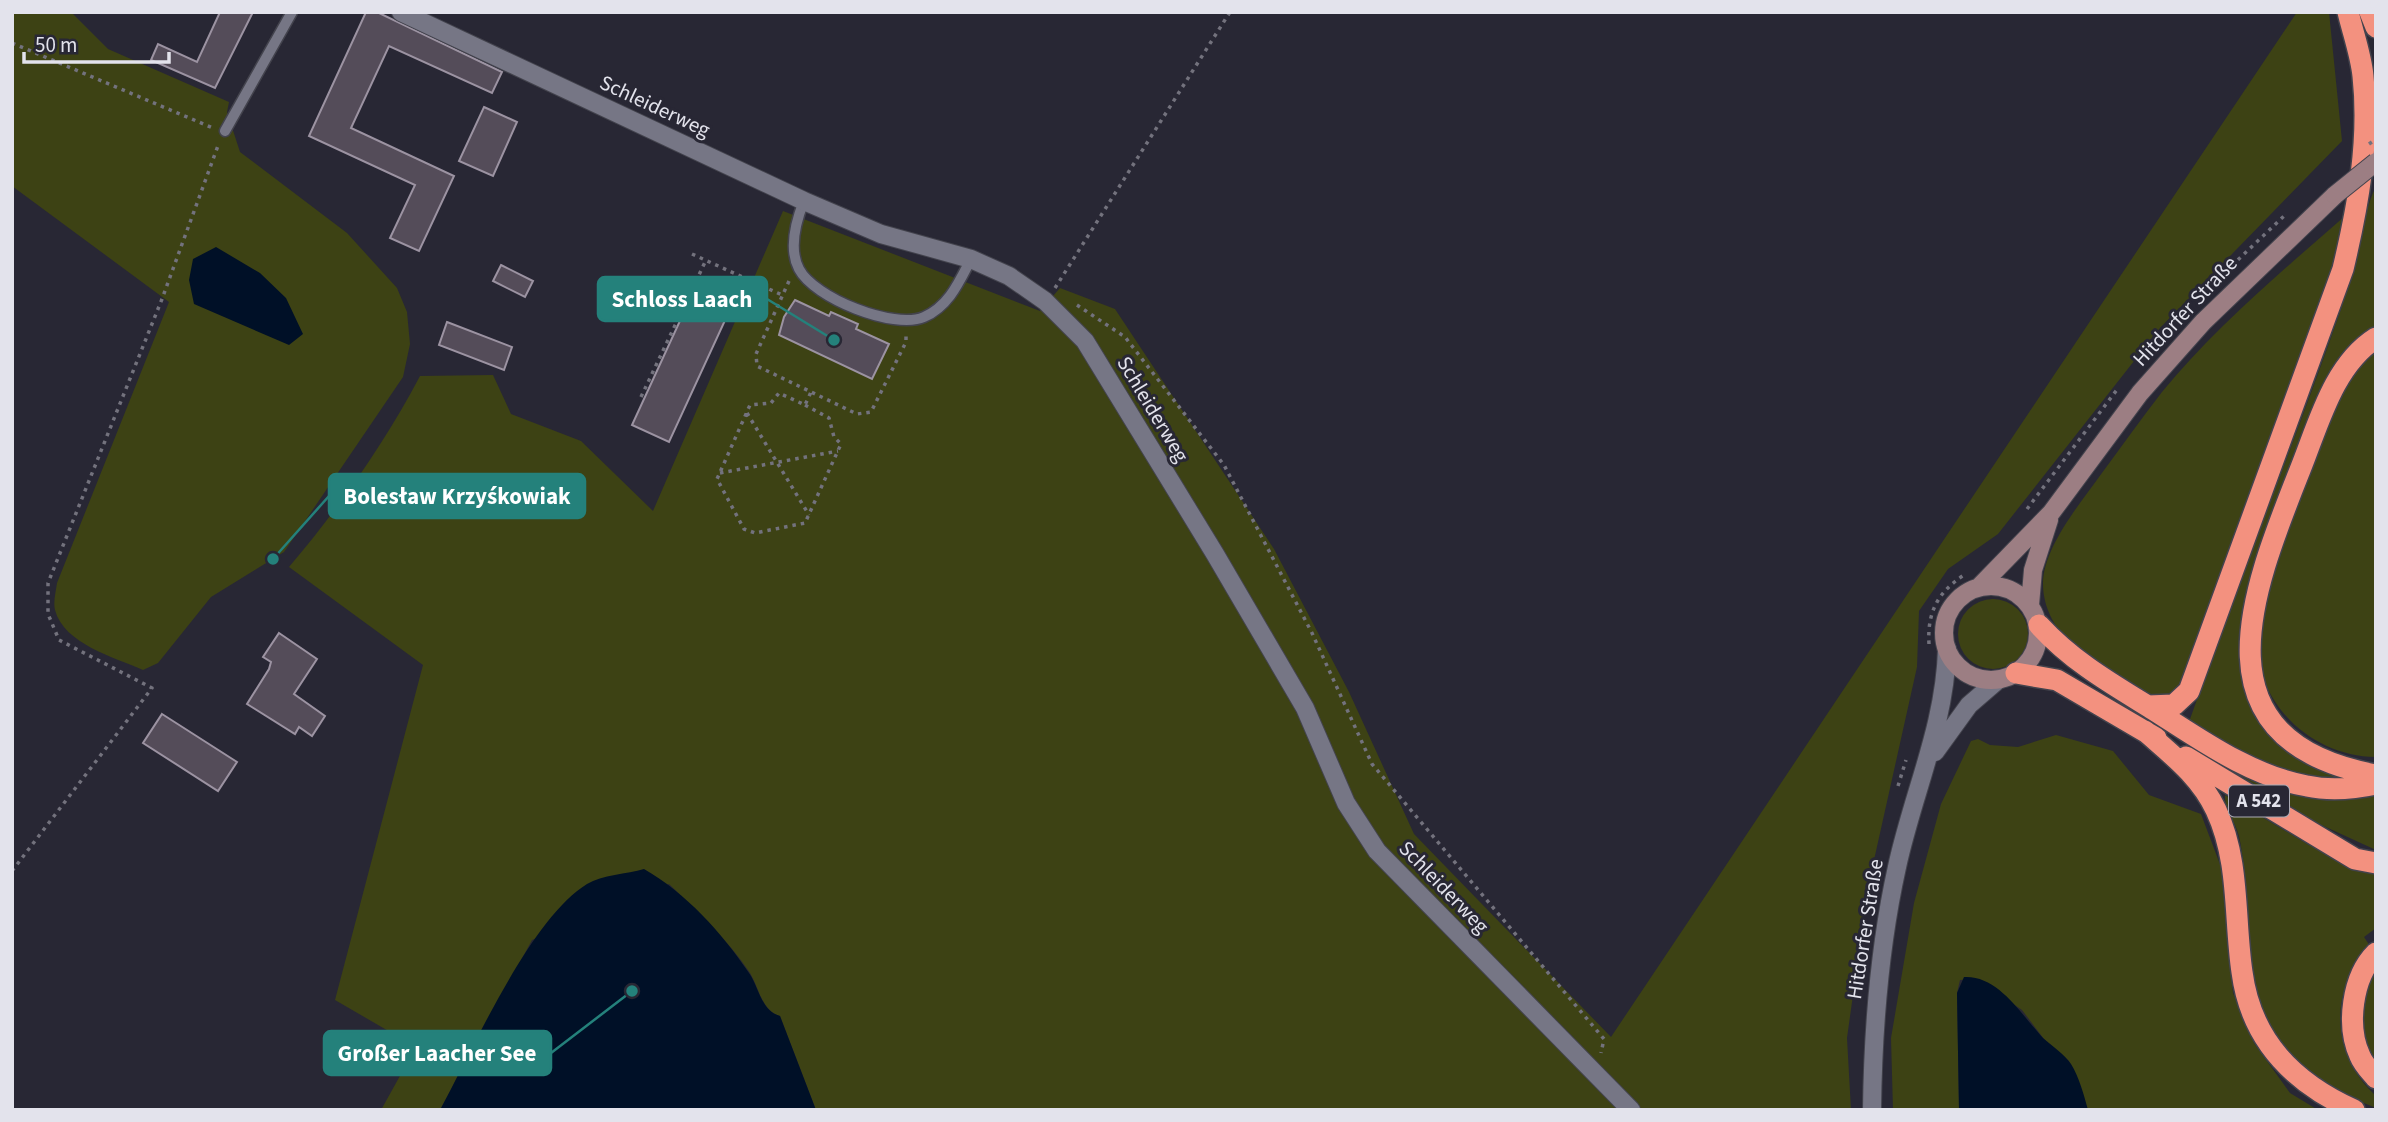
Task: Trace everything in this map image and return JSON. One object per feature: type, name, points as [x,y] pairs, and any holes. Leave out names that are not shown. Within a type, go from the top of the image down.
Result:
[{"type":"highway","points":[[2148,706],[2174,705],[2189,691],[2343,270],[2357,211],[2366,129],[2363,74],[2348,12]]},
{"type":"highway","points":[[2370,12],[2376,27]]},
{"type":"highway","points":[[2376,338],[2345,369],[2292,490],[2259,579],[2250,625],[2249,660],[2257,693],[2276,729],[2308,755],[2326,764],[2376,775]]},
{"type":"highway","name":"A 542","points":[[2039,625],[2091,673],[2214,748],[2278,778],[2332,789],[2376,784]]},
{"type":"highway","name":"A 542","points":[[2007,676],[2057,680],[2355,859],[2376,863]]},
{"type":"highway","points":[[2145,731],[2197,777],[2216,810],[2229,845],[2236,888],[2242,974],[2255,1020],[2278,1058],[2313,1090],[2354,1110]]},
{"type":"highway","points":[[2376,953],[2364,970],[2356,995],[2353,1028],[2360,1057],[2376,1078]]},
{"type":"main road","name":"Hitdorfer Straße","points":[[1979,587],[2051,513],[2140,393],[2194,332],[2251,273],[2335,195],[2376,162]]},
{"type":"main road","name":"Hitdorfer Straße","points":[[2030,605],[2032,570],[2051,513]]},
{"type":"main road","points":[[1979,587],[2007,587],[2030,605],[2039,625],[2035,653],[2007,676],[1973,677],[1953,661],[1947,649],[1945,626],[1953,604],[1964,593],[1979,587]]},
{"type":"street","name":"Schleiderweg","points":[[401,12],[804,201],[881,234],[971,259],[1009,276],[1045,301],[1085,341],[1215,554],[1305,708],[1346,803],[1377,850],[1632,1110]]},
{"type":"street","name":"Hitdorfer Straße","points":[[1872,1110],[1872,1035],[1882,947],[1904,838],[1929,761],[1944,692],[1947,649]]},
{"type":"street","name":"Hitdorfer Straße","points":[[1929,761],[1969,705],[2007,676]]},
{"type":"lane","points":[[225,131],[292,12]]},
{"type":"lane","points":[[804,201],[794,236],[798,268],[818,289],[874,315],[907,321],[923,317],[946,302],[971,259]]},
{"type":"path","points":[[1045,301],[1230,12]]},
{"type":"path","points":[[12,43],[205,127],[225,131],[162,299],[48,583],[48,614],[59,640],[152,688],[12,871]]},
{"type":"path","points":[[692,254],[783,295]]},
{"type":"path","points":[[641,397],[706,260]]},
{"type":"path","points":[[798,268],[756,354],[757,366],[857,414],[871,412],[905,342],[907,321]]},
{"type":"path","points":[[1045,301],[1071,301],[1125,337],[1224,465],[1312,633],[1372,764],[1604,1039],[1597,1075]]},
{"type":"path","points":[[805,405],[811,392]]},
{"type":"path","points":[[779,393],[805,405],[829,418],[834,438],[841,444],[805,523],[755,533],[744,528],[717,479],[750,405],[771,403],[779,393]]},
{"type":"path","points":[[747,413],[809,515]]},
{"type":"path","points":[[720,473],[838,451]]},
{"type":"green space","points":[[12,12],[71,12],[108,49],[229,102],[227,112],[240,152],[347,233],[397,288],[407,312],[410,344],[403,377],[284,552],[211,597],[158,663],[143,670],[92,648],[68,632],[60,622],[54,600],[57,583],[169,302],[12,186]]},
{"type":"green space","points":[[2297,12],[2329,12],[2342,141],[2160,328],[1998,534],[1948,569],[1919,611],[1917,667],[1868,887],[1847,1038],[1851,1110],[816,1110],[780,1016],[765,1004],[750,973],[732,949],[669,884],[532,940],[440,1110],[381,1110],[416,1047],[335,1000],[423,665],[289,567],[360,475],[420,376],[493,375],[511,414],[581,441],[653,511],[783,211],[1040,311],[1060,288],[1115,309],[1274,549],[1349,692],[1414,834],[1611,1037]]},
{"type":"green space","points":[[2376,188],[2376,331],[2366,337],[2243,613],[2241,668],[2246,689],[2254,705],[2290,745],[2313,765],[2328,772],[2355,777],[2310,778],[2268,765],[2189,722],[2341,309],[2363,224]]},
{"type":"green space","points":[[2353,209],[2346,237],[2183,687],[2162,698],[2123,682],[2084,657],[2055,624],[2046,605],[2043,584],[2055,542],[2082,500],[2184,367],[2254,297]]},
{"type":"green space","points":[[2376,349],[2376,757],[2351,754],[2328,746],[2306,734],[2288,718],[2273,699],[2263,677],[2258,653],[2258,627],[2283,543],[2330,419],[2354,370]]},
{"type":"green space","points":[[1993,599],[2018,609],[2028,634],[2018,659],[1993,669],[1968,659],[1958,634],[1968,609]]},
{"type":"green space","points":[[2056,735],[2113,751],[2149,795],[2201,814],[2221,867],[2233,993],[2254,1043],[2290,1093],[2318,1110],[2088,1110],[2069,1061],[2044,1039],[2022,1010],[1977,979],[1960,980],[1957,993],[1959,1110],[1893,1110],[1891,1038],[1914,903],[1941,804],[1971,741],[1978,739],[1990,745],[2018,747]]},
{"type":"green space","points":[[2235,769],[2325,798],[2376,795],[2376,850],[2317,823],[2234,772]]},
{"type":"green space","points":[[2225,795],[2309,845],[2376,872],[2376,928],[2364,937],[2370,946],[2356,964],[2347,983],[2340,1023],[2350,1062],[2361,1080],[2376,1096],[2376,1108],[2350,1097],[2306,1069],[2289,1052],[2263,1011],[2250,957],[2240,843]]},
{"type":"green space","points":[[2376,972],[2376,1060],[2366,1039],[2363,1016],[2366,993]]},
{"type":"water","points":[[216,247],[260,273],[286,298],[303,334],[289,345],[194,304],[189,280],[193,259]]},
{"type":"water","points":[[644,869],[689,902],[715,929],[749,973],[764,1004],[780,1016],[816,1110],[440,1110],[504,987],[524,955],[566,901],[593,881]]},
{"type":"water","points":[[1964,977],[1977,978],[1999,990],[2043,1038],[2065,1057],[2076,1075],[2088,1110],[1959,1110],[1957,993]]},
{"type":"building","points":[[220,12],[253,12],[215,88],[151,60],[158,44],[197,62]]},
{"type":"building","points":[[366,12],[377,12],[502,72],[492,93],[389,46],[351,128],[454,176],[419,251],[390,238],[415,185],[309,136]]},
{"type":"building","points":[[484,107],[517,122],[493,176],[459,161]]},
{"type":"building","points":[[501,265],[533,281],[525,297],[493,281]]},
{"type":"building","points":[[696,286],[733,303],[669,442],[632,425]]},
{"type":"building","points":[[795,300],[829,316],[831,312],[858,324],[856,329],[889,344],[872,379],[779,335],[784,317]]},
{"type":"building","points":[[447,322],[512,347],[504,370],[439,345]]},
{"type":"building","points":[[279,633],[317,659],[294,694],[325,716],[312,736],[299,727],[295,734],[247,704],[269,669],[271,662],[263,657]]},
{"type":"building","points":[[162,714],[237,762],[218,791],[143,743]]},
{"type":"place","name":"Schloss Laach","points":[[834,340]]},
{"type":"place","name":"Bolesław Krzyśkowiak","points":[[273,559]]},
{"type":"place","name":"Großer Laacher See","points":[[632,991]]}]
